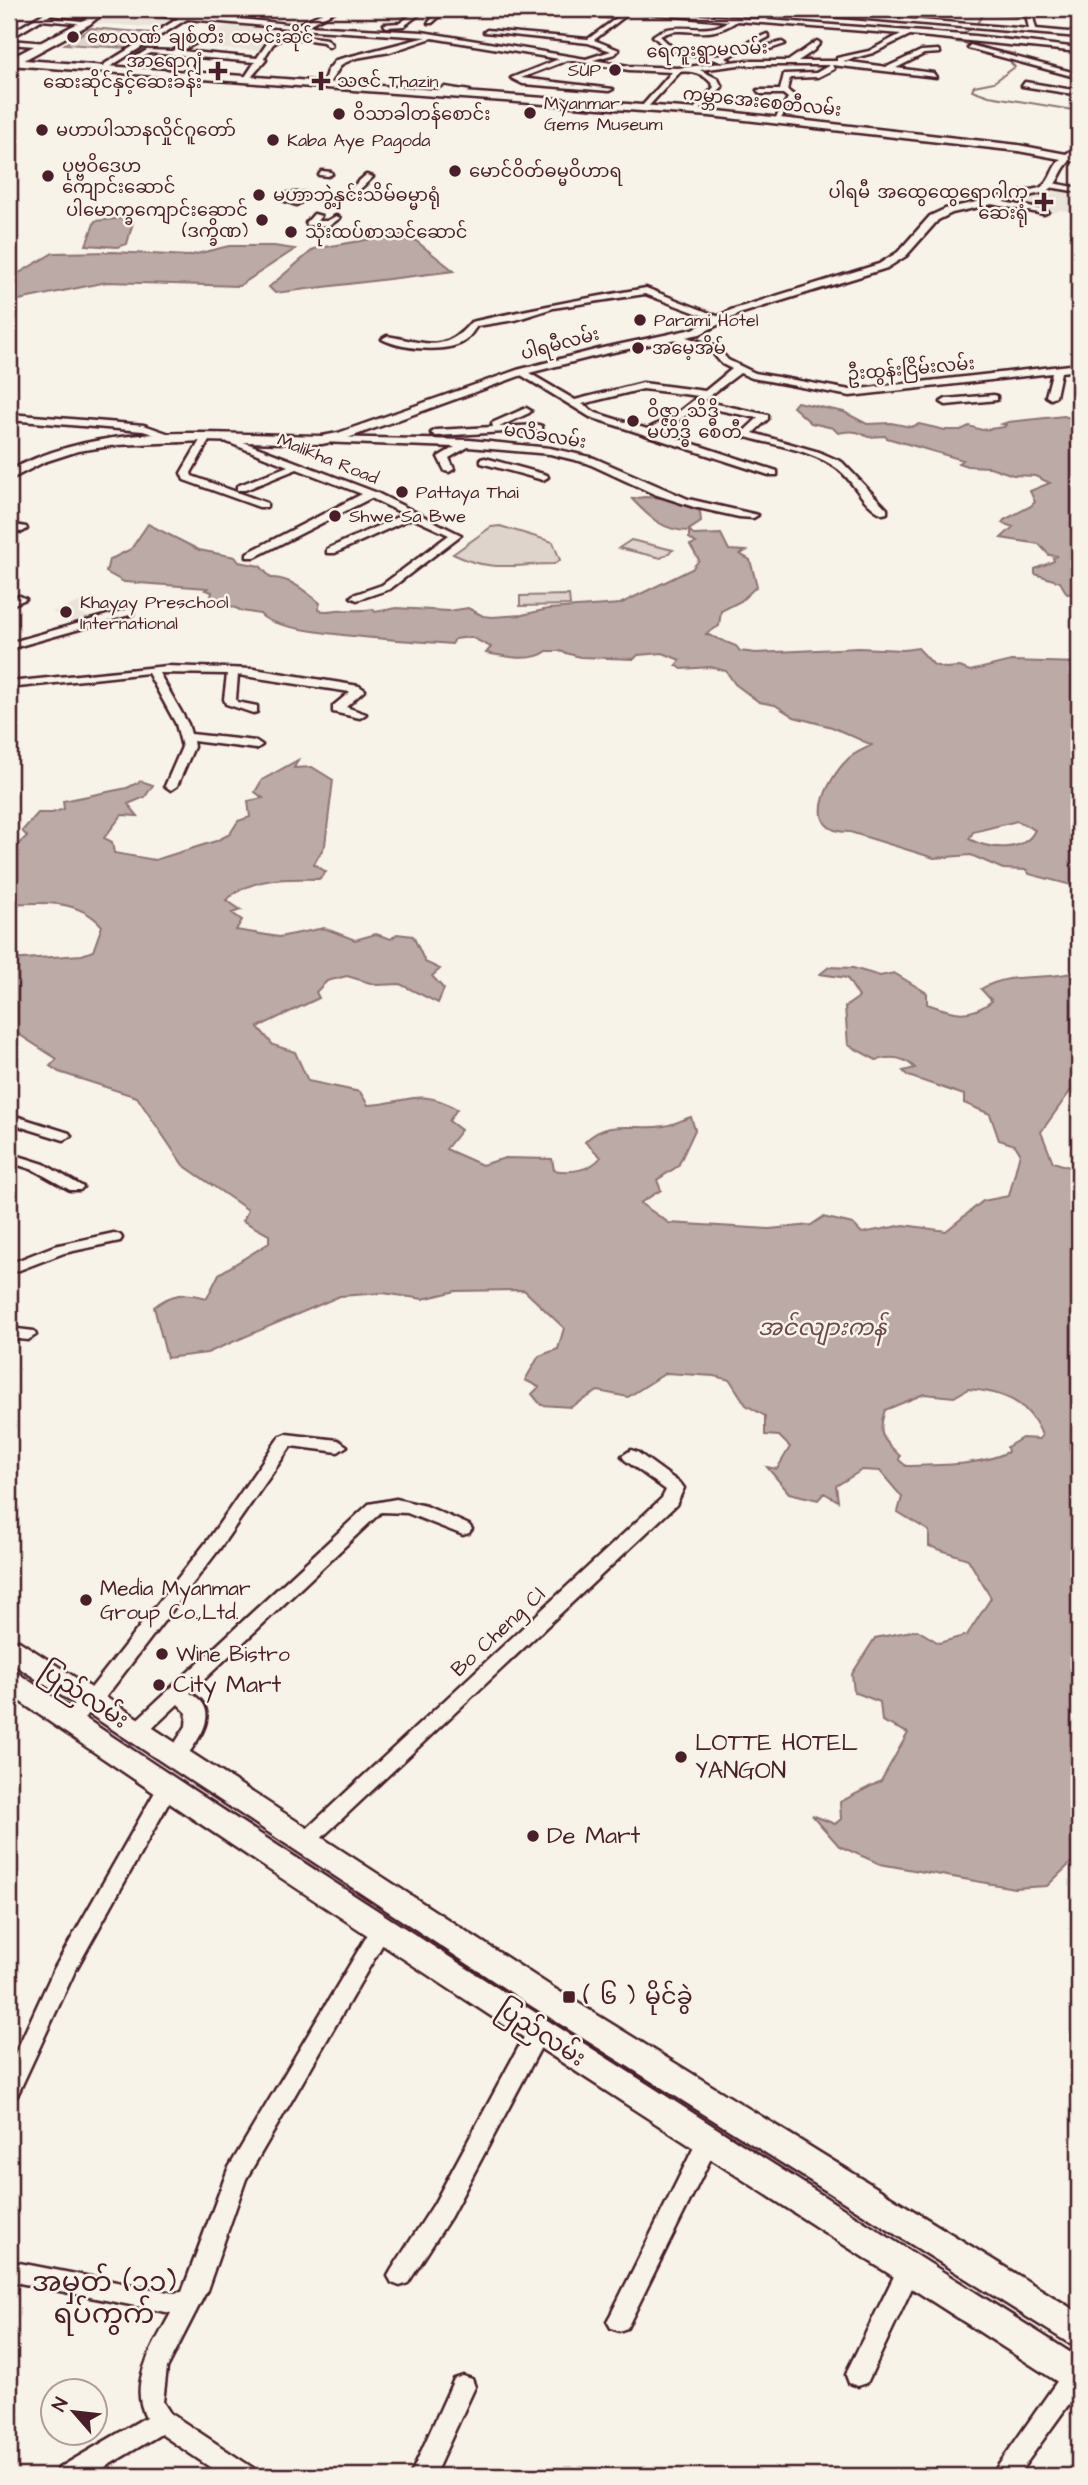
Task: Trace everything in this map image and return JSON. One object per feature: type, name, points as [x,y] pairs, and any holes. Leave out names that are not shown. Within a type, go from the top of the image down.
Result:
[{"type":"highway","name":"ပြည်လမ်း","points":[[9,1648],[541,1996],[1079,2331]]},
{"type":"highway","name":"ပြည်လမ်း","points":[[11,1687],[292,1873],[908,2271],[1078,2374]]},
{"type":"highway","points":[[167,1788],[184,1762]]},
{"type":"highway","points":[[528,2026],[541,1996]]},
{"type":"main road","points":[[13,61],[47,45],[104,9]]},
{"type":"main road","name":"ကမ္ဘာအေးစေတီလမ်း","points":[[13,61],[697,110],[942,139]]},
{"type":"main road","name":"ကမ္ဘာအေးစေတီလမ်း","points":[[77,66],[155,72]]},
{"type":"main road","name":"ကမ္ဘာအေးစေတီလမ်း","points":[[249,79],[594,104]]},
{"type":"main road","name":"ကမ္ဘာအေးစေတီလမ်း","points":[[646,107],[1075,156]]},
{"type":"main road","points":[[1048,151],[1062,161],[1075,156]]},
{"type":"main road","points":[[1052,185],[1075,156]]},
{"type":"main road","name":"ပါရမီလမ်း","points":[[9,477],[40,458],[76,448],[120,441],[322,440],[521,372],[696,332],[721,319],[815,285],[883,266],[902,254],[934,218],[949,211],[1030,194],[1052,185]]},
{"type":"street","points":[[9,39],[55,9]]},
{"type":"street","name":"ရေကူးရွာမလမ်း","points":[[63,9],[104,9],[296,27],[422,34],[629,68],[678,70],[735,63],[832,65],[933,75]]},
{"type":"street","points":[[106,67],[202,9]]},
{"type":"street","points":[[249,79],[270,43],[296,27],[335,9]]},
{"type":"street","points":[[360,9],[412,13]]},
{"type":"street","points":[[314,20],[397,26],[423,9]]},
{"type":"street","points":[[422,34],[445,9]]},
{"type":"street","points":[[513,9],[733,22],[761,21],[1079,50]]},
{"type":"street","points":[[604,9],[642,10],[733,22]]},
{"type":"street","points":[[709,17],[719,9]]},
{"type":"street","points":[[761,21],[773,11],[787,10]]},
{"type":"street","points":[[535,22],[551,11]]},
{"type":"street","points":[[798,12],[1079,34]]},
{"type":"street","points":[[988,12],[1029,13],[1033,31]]},
{"type":"street","points":[[589,41],[622,16]]},
{"type":"street","points":[[895,16],[951,21],[956,25]]},
{"type":"street","points":[[39,18],[86,22]]},
{"type":"street","points":[[733,22],[712,33],[669,29],[656,36],[671,50],[735,63]]},
{"type":"street","points":[[439,47],[486,29],[508,26]]},
{"type":"street","points":[[956,37],[967,26]]},
{"type":"street","points":[[521,35],[528,27]]},
{"type":"street","points":[[486,29],[589,41],[613,48],[615,52],[580,61]]},
{"type":"street","points":[[785,92],[787,76],[818,75],[850,56],[871,52],[909,33]]},
{"type":"street","points":[[280,36],[326,40],[329,45]]},
{"type":"street","points":[[327,84],[331,71],[339,62],[355,56],[388,51],[435,36]]},
{"type":"street","points":[[718,58],[767,36]]},
{"type":"street","points":[[901,37],[999,52],[1079,76]]},
{"type":"street","points":[[9,39],[47,45]]},
{"type":"street","points":[[196,41],[174,57],[149,51],[138,58],[262,60]]},
{"type":"street","points":[[788,64],[811,50],[817,43]]},
{"type":"street","points":[[745,46],[767,48],[782,44]]},
{"type":"street","points":[[889,79],[884,76],[891,70],[923,52],[938,51]]},
{"type":"street","points":[[566,58],[515,78],[523,82],[609,89]]},
{"type":"street","points":[[547,65],[568,69]]},
{"type":"street","points":[[622,75],[629,68]]},
{"type":"street","points":[[694,69],[715,81],[719,87],[697,110]]},
{"type":"street","points":[[646,107],[678,70]]},
{"type":"street","points":[[537,83],[561,74]]},
{"type":"street","points":[[594,104],[615,82]]},
{"type":"street","points":[[1025,84],[1079,93]]},
{"type":"street","points":[[760,92],[785,92],[792,97],[779,119]]},
{"type":"street","points":[[353,191],[369,177]]},
{"type":"street","points":[[1052,185],[1079,190]]},
{"type":"street","points":[[296,203],[286,200],[291,195],[305,195]]},
{"type":"street","points":[[994,202],[1044,212]]},
{"type":"street","points":[[317,216],[310,223],[330,224],[337,218]]},
{"type":"street","points":[[387,339],[447,345],[463,339],[474,324],[515,317],[540,308],[646,291],[721,319]]},
{"type":"street","name":"ဦးထွန်းငြိမ်းလမ်း","points":[[674,336],[714,349],[737,370],[777,381],[850,393],[1079,367]]},
{"type":"street","points":[[1051,396],[1057,369]]},
{"type":"street","points":[[648,432],[675,419],[698,403],[737,370]]},
{"type":"street","points":[[521,372],[593,415],[773,473]]},
{"type":"street","points":[[974,400],[976,379]]},
{"type":"street","points":[[575,403],[643,386],[708,394]]},
{"type":"street","points":[[946,402],[994,398]]},
{"type":"street","points":[[698,403],[765,417],[748,432],[749,435],[815,454],[838,464],[883,512]]},
{"type":"street","points":[[486,428],[526,411]]},
{"type":"street","points":[[9,417],[144,428],[179,439]]},
{"type":"street","points":[[386,442],[404,436],[486,428],[539,428]]},
{"type":"street","points":[[205,439],[186,473],[188,478],[262,506]]},
{"type":"street","name":"Malikha Road","points":[[230,440],[371,494],[456,535],[386,587],[357,597]]},
{"type":"street","name":"မလိခလမ်း","points":[[322,440],[469,443],[508,446],[581,458],[604,465],[645,486],[689,502],[752,516]]},
{"type":"street","points":[[449,469],[443,457],[469,443]]},
{"type":"street","points":[[508,446],[485,461],[543,477]]},
{"type":"street","points":[[723,469],[741,462]]},
{"type":"street","points":[[241,488],[298,465]]},
{"type":"street","points":[[251,555],[371,494]]},
{"type":"street","points":[[331,551],[412,514]]},
{"type":"street","points":[[9,527],[22,529]]},
{"type":"street","points":[[9,646],[129,612]]},
{"type":"street","points":[[133,672],[137,655]]},
{"type":"street","points":[[152,670],[182,724],[188,747],[171,786]]},
{"type":"street","points":[[9,685],[152,670],[233,671],[359,690],[337,709],[360,714]]},
{"type":"street","points":[[233,671],[229,699],[232,704],[253,709]]},
{"type":"street","points":[[186,737],[256,745]]},
{"type":"street","points":[[9,1118],[64,1136]]},
{"type":"street","points":[[9,1157],[39,1167],[75,1187]]},
{"type":"street","points":[[9,1269],[60,1249],[114,1238]]},
{"type":"street","points":[[9,1333],[28,1335]]},
{"type":"street","points":[[66,1721],[91,1702],[214,1544],[286,1440],[338,1446]]},
{"type":"street","name":"Bo Cheng Cl","points":[[306,1841],[670,1501],[675,1488],[631,1456]]},
{"type":"street","points":[[137,1731],[375,1508],[397,1504],[463,1529]]},
{"type":"street","points":[[178,1695],[189,1701],[197,1712],[196,1727],[184,1762]]},
{"type":"street","points":[[9,2090],[65,1969],[167,1788]]},
{"type":"street","points":[[244,2476],[161,2421],[151,2403],[155,2367],[190,2301],[236,2176],[381,1930]]},
{"type":"street","points":[[400,2276],[442,2211],[528,2026]]},
{"type":"street","points":[[619,2321],[708,2142]]},
{"type":"street","points":[[9,2271],[173,2303],[190,2301]]},
{"type":"street","points":[[859,2375],[908,2271]]},
{"type":"street","points":[[1003,2476],[1078,2374]]},
{"type":"street","points":[[422,2476],[463,2387]]},
{"type":"street","points":[[68,2476],[161,2421]]},
{"type":"shaded area","points":[[106,9],[188,15],[162,28],[90,23]]},
{"type":"shaded area","points":[[242,20],[296,27],[270,43],[264,51],[207,48],[210,42],[186,39]]},
{"type":"shaded area","points":[[91,28],[152,33],[127,48],[65,44]]},
{"type":"shaded area","name":"ပါရမီ အထွေထွေရောဂါကု ဆေးရုံ","points":[[1063,188],[1079,191],[1079,214],[1061,210],[1053,213],[1003,203],[1051,193]]},
{"type":"shaded area","points":[[500,526],[553,542],[560,560],[554,564],[491,566],[453,554],[491,527]]},
{"type":"shaded area","points":[[631,540],[673,550],[661,558],[619,548]]},
{"type":"shaded area","points":[[569,595],[570,605],[520,606],[520,596]]},
{"type":"shaded area","name":"Khayay Preschool International","points":[[85,600],[97,606],[80,612],[92,619],[77,624],[52,612]]},
{"type":"water","points":[[124,218],[133,222],[127,244],[117,247],[86,245],[95,221]]},
{"type":"water","points":[[406,233],[454,271],[275,293],[269,287],[314,249]]},
{"type":"water","points":[[229,246],[295,249],[239,286],[107,282],[9,302],[9,279],[53,253],[114,252],[188,256]]},
{"type":"water","points":[[797,402],[844,412],[867,424],[891,423],[911,427],[919,424],[945,430],[961,430],[969,426],[982,430],[1004,427],[1006,425],[1002,424],[1008,422],[1064,416],[1079,421],[1079,593],[1067,594],[1060,582],[1035,574],[1035,569],[1054,561],[1053,558],[1058,556],[1049,555],[1039,544],[1001,538],[1013,527],[1002,523],[1004,520],[1035,502],[1030,491],[1050,483],[1035,476],[1013,475],[990,467],[967,466],[958,463],[963,460],[885,436],[838,433],[833,428],[811,423],[793,407]]},
{"type":"water","points":[[664,498],[700,511],[701,522],[689,530],[694,535],[721,534],[729,550],[746,551],[740,554],[750,560],[757,586],[741,601],[721,611],[719,626],[706,634],[736,646],[740,651],[756,653],[918,648],[934,665],[945,668],[960,667],[970,671],[1011,661],[1079,663],[1079,887],[1029,874],[1027,870],[1003,869],[971,855],[934,858],[850,832],[835,830],[826,824],[822,815],[826,791],[848,759],[872,745],[832,727],[794,717],[775,705],[759,702],[735,684],[726,671],[711,667],[682,669],[676,665],[680,660],[663,653],[638,655],[634,659],[580,657],[559,651],[547,651],[534,657],[518,658],[486,653],[491,647],[471,637],[455,639],[452,644],[318,632],[291,627],[271,621],[260,614],[242,611],[211,597],[212,592],[205,590],[208,588],[124,582],[106,572],[109,560],[131,549],[148,524],[199,550],[235,557],[239,562],[260,566],[271,578],[285,580],[303,590],[320,603],[318,610],[322,611],[373,609],[375,612],[396,608],[449,611],[468,608],[483,616],[492,617],[522,615],[548,609],[620,604],[692,569],[699,560],[690,545],[696,543],[689,538],[689,531],[664,526],[644,512],[632,499]],"holes":[[[1017,821],[1035,830],[1030,838],[1014,846],[995,847],[969,839],[973,832]]]},
{"type":"water","name":"အင်လျားကန်","points":[[298,760],[294,768],[312,767],[333,780],[325,845],[314,864],[326,872],[319,879],[269,880],[236,892],[226,900],[241,910],[232,913],[242,920],[236,930],[279,937],[324,928],[355,940],[376,934],[391,939],[397,934],[413,936],[425,962],[440,969],[432,976],[444,989],[438,1003],[400,984],[377,985],[347,976],[327,981],[316,992],[319,998],[258,1027],[273,1045],[295,1052],[308,1081],[360,1092],[368,1105],[422,1097],[457,1109],[449,1121],[461,1130],[446,1149],[482,1165],[505,1158],[552,1159],[554,1170],[579,1170],[601,1157],[585,1142],[603,1130],[664,1126],[691,1117],[695,1130],[678,1166],[657,1180],[661,1190],[640,1203],[669,1223],[769,1229],[811,1225],[823,1217],[853,1224],[862,1233],[904,1225],[946,1231],[983,1201],[1009,1196],[1020,1153],[1015,1145],[999,1140],[990,1114],[964,1103],[964,1095],[908,1076],[903,1071],[915,1068],[902,1059],[876,1060],[848,1045],[845,1007],[859,997],[847,978],[820,974],[829,967],[853,968],[880,976],[894,973],[927,993],[927,1004],[961,1013],[984,1007],[992,1001],[981,989],[993,983],[1079,971],[1079,1079],[1041,1132],[1053,1162],[1079,1170],[1079,1855],[1047,1886],[1014,1888],[880,1864],[839,1846],[812,1815],[835,1824],[841,1819],[840,1802],[881,1781],[908,1733],[882,1721],[880,1702],[854,1692],[852,1674],[875,1638],[917,1630],[939,1643],[967,1635],[991,1598],[968,1559],[929,1546],[929,1531],[898,1512],[902,1497],[880,1471],[862,1470],[836,1486],[838,1501],[824,1493],[818,1500],[789,1493],[767,1467],[777,1469],[790,1447],[779,1436],[765,1435],[765,1416],[746,1405],[730,1380],[714,1376],[666,1373],[628,1397],[598,1391],[571,1407],[541,1405],[532,1394],[539,1387],[525,1380],[539,1356],[558,1349],[564,1328],[524,1290],[456,1291],[423,1299],[383,1293],[340,1296],[207,1353],[167,1358],[154,1307],[179,1295],[207,1298],[219,1274],[269,1243],[269,1235],[243,1221],[248,1210],[183,1165],[137,1097],[59,1072],[50,1066],[57,1059],[9,1028],[9,960],[82,955],[93,951],[102,926],[82,911],[59,904],[9,904],[9,853],[27,836],[22,831],[38,813],[52,813],[64,809],[63,801],[127,788],[141,781],[153,785],[145,797],[128,804],[138,816],[122,815],[104,838],[112,842],[114,853],[155,860],[230,834],[238,821],[250,817],[248,801],[263,798],[255,792],[262,780]],"holes":[[[968,1389],[1013,1400],[1029,1414],[1042,1435],[1039,1439],[1022,1438],[1007,1447],[1008,1452],[984,1460],[906,1466],[899,1460],[900,1456],[889,1445],[881,1431],[885,1410],[924,1394],[954,1397]]]},
{"type":"waterway","points":[[959,37],[976,25],[985,11],[1045,9]]},
{"type":"waterway","points":[[952,41],[1015,54],[1011,63],[1015,67],[994,82],[974,86],[972,90],[989,96],[1079,111]]},
{"type":"place","name":"စောလဏ် ချစ်တီး ထမင်းဆိုင်","points":[[73,37]]},
{"type":"place","name":"SUP","points":[[615,70]]},
{"type":"place","name":"အာရောဂျံ ဆေးဆိုင်နှင့်ဆေးခန်း","points":[[218,71]]},
{"type":"place","name":"သဇင် Thazin","points":[[321,81]]},
{"type":"place","name":"Myanmar Gems Museum","points":[[530,113]]},
{"type":"place","name":"ဝိသာခါတန်စောင်း","points":[[339,114]]},
{"type":"place","name":"မဟာပါသာနလှိုင်ဂူတော်","points":[[42,130]]},
{"type":"place","name":"Kaba Aye Pagoda","points":[[273,140]]},
{"type":"place","name":"မောင်ဝိတ်ဓမ္မဝိဟာရ","points":[[455,171]]},
{"type":"place","name":"ပုဗ္ဗဝိဒေဟ ကျောင်းဆောင်","points":[[48,176]]},
{"type":"place","name":"မဟာဘွဲ့နှင်းသိမ်ဓမ္မာရုံ","points":[[259,195]]},
{"type":"place","name":"ပါရမီ အထွေထွေရောဂါကု ဆေးရုံ","points":[[1044,202]]},
{"type":"place","name":"ပါမောက္ခကျောင်းဆောင် (ဒက္ခိဏ)","points":[[262,220]]},
{"type":"place","name":"သုံးထပ်စာသင်ဆောင်","points":[[291,232]]},
{"type":"place","name":"Parami Hotel","points":[[640,320]]},
{"type":"place","name":"အမေ့အိမ်","points":[[638,348]]},
{"type":"place","name":"ဝိဇ္ဇာ သိဒ္ဓိ မဟိဒ္ဓိ စေတီ","points":[[633,421]]},
{"type":"place","name":"Pattaya Thai","points":[[402,492]]},
{"type":"place","name":"Shwe Sa Bwe","points":[[335,516]]},
{"type":"place","name":"Khayay Preschool International","points":[[66,612]]},
{"type":"place","name":"Media Myanmar Group Co.,Ltd.","points":[[86,1600]]},
{"type":"place","name":"Wine Bistro","points":[[162,1654]]},
{"type":"place","name":"City Mart","points":[[159,1685]]},
{"type":"place","name":"LOTTE HOTEL YANGON","points":[[681,1757]]},
{"type":"place","name":"De Mart","points":[[533,1836]]},
{"type":"place","name":"( ၆ ) မိုင်ခွဲ","points":[[569,1997]]},
{"type":"district","name":"အမှတ် (၁၁) ရပ်ကွက်","points":[[104,2298]]}]
